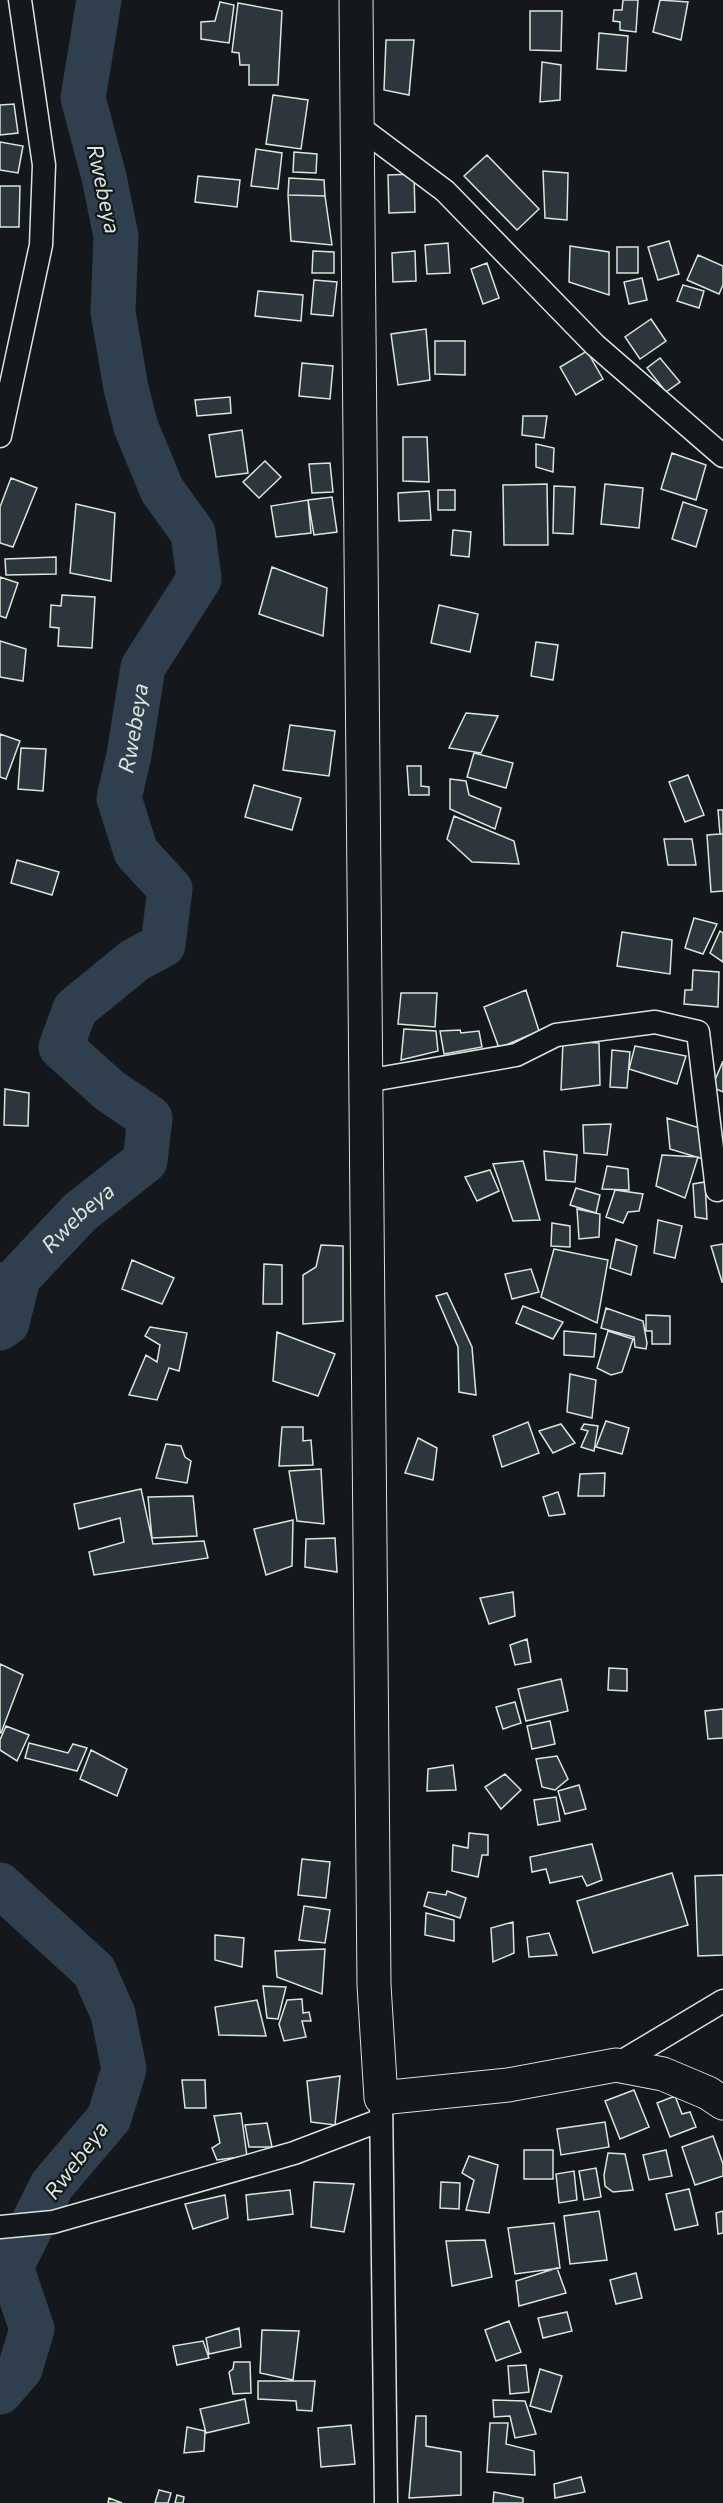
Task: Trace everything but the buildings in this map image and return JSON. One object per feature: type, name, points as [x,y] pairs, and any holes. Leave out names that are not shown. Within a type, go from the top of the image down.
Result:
[{"type":"main road","points":[[356,0],[374,1985],[381,2109],[616,2065],[663,2074],[708,2093],[723,2103]]},
{"type":"street","points":[[0,436],[41,245],[44,165],[20,0]]},
{"type":"street","points":[[357,126],[445,191],[595,345],[723,456]]},
{"type":"street","points":[[366,1081],[516,1055],[556,1035],[655,1022],[698,1032],[717,1190]]},
{"type":"street","points":[[616,2065],[723,2001]]},
{"type":"street","points":[[3,2227],[53,2222],[294,2153],[381,2109],[386,2503]]},
{"type":"waterway","name":"Rwebeya","points":[[0,1328],[7,1323],[18,1278],[80,1212],[145,1161],[150,1118],[110,1091],[61,1047],[75,1009],[135,960],[163,945],[170,889],[136,852],[119,798],[129,755],[143,667],[199,579],[193,533],[162,490],[136,427],[126,388],[113,312],[116,236],[104,177],[83,98],[99,0]]},
{"type":"waterway","points":[[0,1266],[18,1278]]},
{"type":"waterway","name":"Rwebeya","points":[[0,1885],[94,1971],[113,2014],[124,2069],[109,2118],[52,2185],[11,2267],[32,2329],[20,2369],[0,2392]]}]
